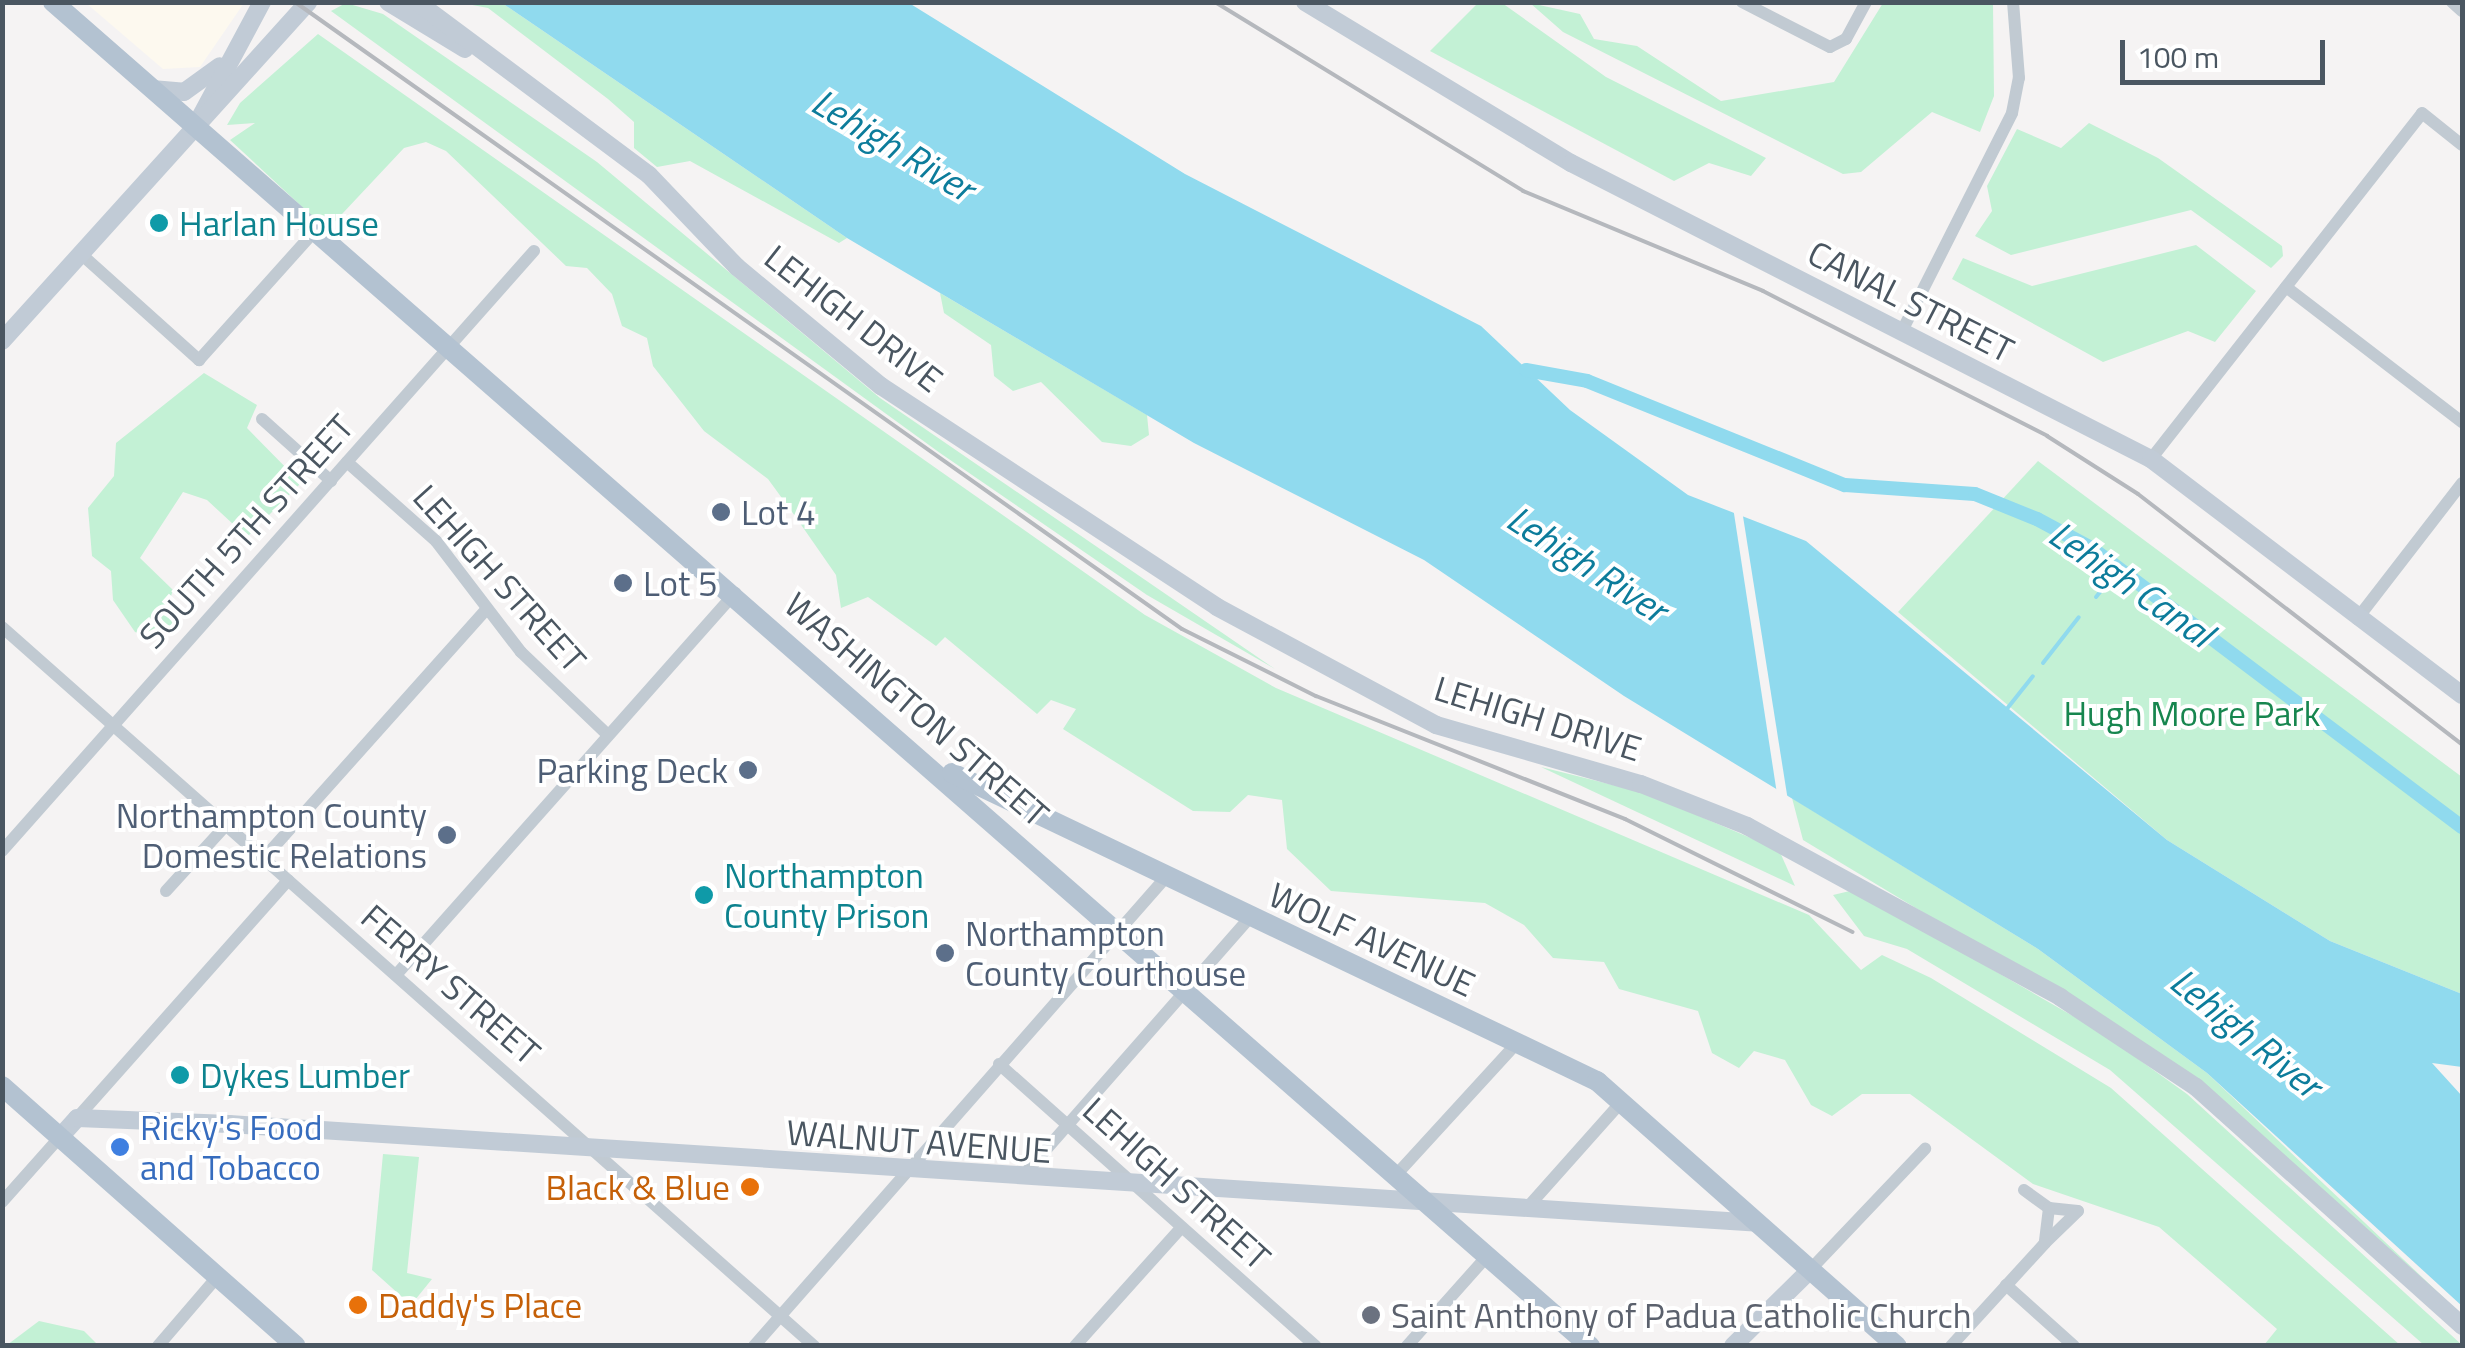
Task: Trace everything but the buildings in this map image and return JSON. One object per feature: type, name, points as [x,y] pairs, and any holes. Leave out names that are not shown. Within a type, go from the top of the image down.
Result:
[{"type":"main road","name":"WASHINGTON STREET","points":[[53,2],[445,352],[735,593],[1590,1346]]},
{"type":"main road","name":"WOLF AVENUE","points":[[928,761],[1517,1043],[1623,1100],[1897,1346]]},
{"type":"main road","points":[[1010,833],[1033,813]]},
{"type":"main road","points":[[2,1086],[296,1346]]},
{"type":"street","points":[[195,127],[232,50],[262,2]]},
{"type":"street","points":[[2,341],[308,2]]},
{"type":"street","name":"LEHIGH DRIVE","points":[[388,2],[563,110]]},
{"type":"street","name":"LEHIGH DRIVE","points":[[416,2],[648,174],[737,267],[881,386],[1216,607],[1436,725],[1641,784],[1747,826],[2060,997],[2196,1087],[2462,1326]]},
{"type":"street","name":"CANAL STREET","points":[[1305,2],[1515,132],[2151,460],[2462,695]]},
{"type":"street","points":[[1742,2],[1839,44],[1866,2]]},
{"type":"street","points":[[1775,19],[1783,2]]},
{"type":"street","points":[[1901,332],[2012,113],[2013,2]]},
{"type":"street","points":[[2452,2],[2462,11]]},
{"type":"street","points":[[152,89],[184,92],[232,50]]},
{"type":"street","points":[[2151,460],[2422,113],[2462,144]]},
{"type":"street","points":[[81,254],[199,360],[313,233]]},
{"type":"street","name":"SOUTH 5TH STREET","points":[[2,852],[534,251]]},
{"type":"street","points":[[2286,287],[2462,422]]},
{"type":"street","points":[[262,419],[331,480]]},
{"type":"street","name":"LEHIGH STREET","points":[[347,462],[442,548],[487,609],[608,735]]},
{"type":"street","points":[[2358,618],[2462,483]]},
{"type":"street","points":[[396,975],[735,593]]},
{"type":"street","points":[[264,858],[487,609]]},
{"type":"street","name":"FERRY STREET","points":[[2,627],[814,1346]]},
{"type":"street","points":[[166,891],[226,825]]},
{"type":"street","points":[[754,1346],[1166,877]]},
{"type":"street","points":[[2,1202],[288,880]]},
{"type":"street","points":[[1018,1180],[1250,917]]},
{"type":"street","points":[[1396,1175],[1517,1043]]},
{"type":"street","name":"LEHIGH STREET","points":[[999,1064],[1316,1346]]},
{"type":"street","points":[[1524,1211],[1623,1100]]},
{"type":"street","name":"WALNUT AVENUE","points":[[77,1118],[594,1150],[902,1174],[1758,1222]]},
{"type":"street","points":[[1733,1346],[1925,1149]]},
{"type":"street","points":[[1952,1346],[2044,1242],[2078,1211],[2049,1208],[2024,1190]]},
{"type":"street","points":[[2044,1242],[2049,1208]]},
{"type":"street","points":[[1075,1346],[1181,1228]]},
{"type":"street","points":[[1406,1346],[1488,1255]]},
{"type":"street","points":[[158,1346],[218,1276]]},
{"type":"street","points":[[2006,1285],[2074,1346]]},
{"type":"shaded area","points":[[86,3],[244,3],[200,67],[163,69]]},
{"type":"green space","points":[[1479,2],[1502,3],[1606,77],[1766,158],[1751,176],[1709,163],[1674,181],[1430,51]]},
{"type":"green space","points":[[346,3],[383,14],[597,162],[880,398],[1275,669],[1147,595],[940,453],[331,11]]},
{"type":"green space","points":[[462,3],[502,3],[847,238],[839,243],[690,161],[657,167],[634,148],[634,122],[608,99],[488,8]]},
{"type":"green space","points":[[1530,3],[1580,14],[1594,39],[1637,46],[1721,101],[1834,82],[1883,3],[1993,3],[1994,96],[1980,132],[1932,112],[1861,172],[1843,174],[1563,32]]},
{"type":"green space","points":[[318,34],[1145,615],[1276,688],[1809,915],[1861,970],[1882,955],[1931,978],[2111,1088],[2400,1345],[2264,1345],[2277,1329],[2159,1227],[2033,1184],[1910,1094],[1862,1094],[1832,1116],[1811,1105],[1785,1060],[1754,1051],[1739,1068],[1712,1053],[1698,1011],[1619,989],[1604,962],[1553,958],[1524,925],[1485,903],[1331,891],[1287,849],[1282,800],[1248,795],[1230,812],[1193,811],[1063,729],[1076,709],[1051,700],[1037,714],[945,637],[936,646],[868,597],[841,608],[836,575],[795,516],[768,479],[704,431],[653,366],[647,338],[622,326],[612,294],[587,268],[566,266],[446,151],[426,142],[404,148],[327,230],[230,140],[255,123],[227,125],[240,103]]},
{"type":"green space","points":[[2089,123],[2158,158],[2282,246],[2283,256],[2271,268],[2191,210],[2011,255],[1975,236],[1992,211],[1987,186],[2017,129],[2061,148]]},
{"type":"green space","points":[[2196,245],[2256,291],[2215,342],[2188,331],[2103,362],[1952,279],[1963,258],[2032,286]]},
{"type":"green space","points":[[940,293],[1147,415],[1149,435],[1131,446],[1102,442],[1041,382],[1013,391],[994,376],[991,345],[944,313]]},
{"type":"green space","points":[[204,373],[257,405],[247,428],[301,483],[247,537],[207,500],[183,492],[140,558],[173,590],[169,602],[182,618],[151,638],[135,632],[113,600],[111,571],[92,556],[88,508],[114,476],[116,443]]},
{"type":"green space","name":"Hugh Moore Park","points":[[2038,461],[2462,777],[2462,994],[2330,941],[2167,840],[1898,612]]},
{"type":"green space","points":[[1541,767],[1645,793],[1779,850],[1795,886]]},
{"type":"green space","points":[[1792,798],[2038,949],[2207,1073],[2462,1315],[2191,1074],[1803,840]]},
{"type":"green space","points":[[1854,890],[2099,1031],[2187,1094],[2462,1345],[2424,1345],[2110,1070],[1907,949],[1864,936],[1833,895]]},
{"type":"green space","points":[[383,1154],[419,1157],[407,1273],[432,1279],[411,1305],[372,1270]]},
{"type":"green space","points":[[39,1321],[84,1331],[98,1345],[7,1345]]},
{"type":"water","name":"Lehigh River","points":[[502,3],[909,3],[1185,174],[1481,326],[1570,410],[1688,495],[1806,541],[2167,840],[2330,941],[2462,994],[2462,1067],[2432,1063],[2462,1096],[2462,1306],[2207,1073],[2038,949],[1624,696],[1424,560],[1194,443],[847,238]]},
{"type":"pier","points":[[1733,507],[1742,510],[1788,801],[1777,794]]},
{"type":"waterway","name":"Lehigh Canal","points":[[1526,370],[1587,381],[1845,485],[1975,494],[2037,519],[2093,549],[2462,827]]},
{"type":"waterway","points":[[2096,597],[2119,569]]},
{"type":"waterway","points":[[2043,663],[2079,617]]},
{"type":"waterway","points":[[2006,710],[2033,676]]},
{"type":"railway","points":[[295,2],[1182,629],[1316,696],[1625,819],[1853,932]]},
{"type":"railway","points":[[1215,2],[1523,191],[1763,291],[2047,436],[2138,494],[2462,744]]},
{"type":"place","name":"Harlan House","points":[[159,223]]},
{"type":"place","name":"Lot 4","points":[[721,512]]},
{"type":"place","name":"Lot 5","points":[[623,583]]},
{"type":"place","name":"Parking Deck","points":[[748,770]]},
{"type":"place","name":"Northampton County Domestic Relations","points":[[447,835]]},
{"type":"place","name":"Northampton County Prison","points":[[704,895]]},
{"type":"place","name":"Northampton County Courthouse","points":[[945,953]]},
{"type":"place","name":"Dykes Lumber","points":[[180,1075]]},
{"type":"place","name":"Ricky's Food and Tobacco","points":[[120,1147]]},
{"type":"place","name":"Black & Blue","points":[[750,1187]]},
{"type":"place","name":"Daddy's Place","points":[[358,1305]]},
{"type":"place","name":"Saint Anthony of Padua Catholic Church","points":[[1371,1315]]}]
